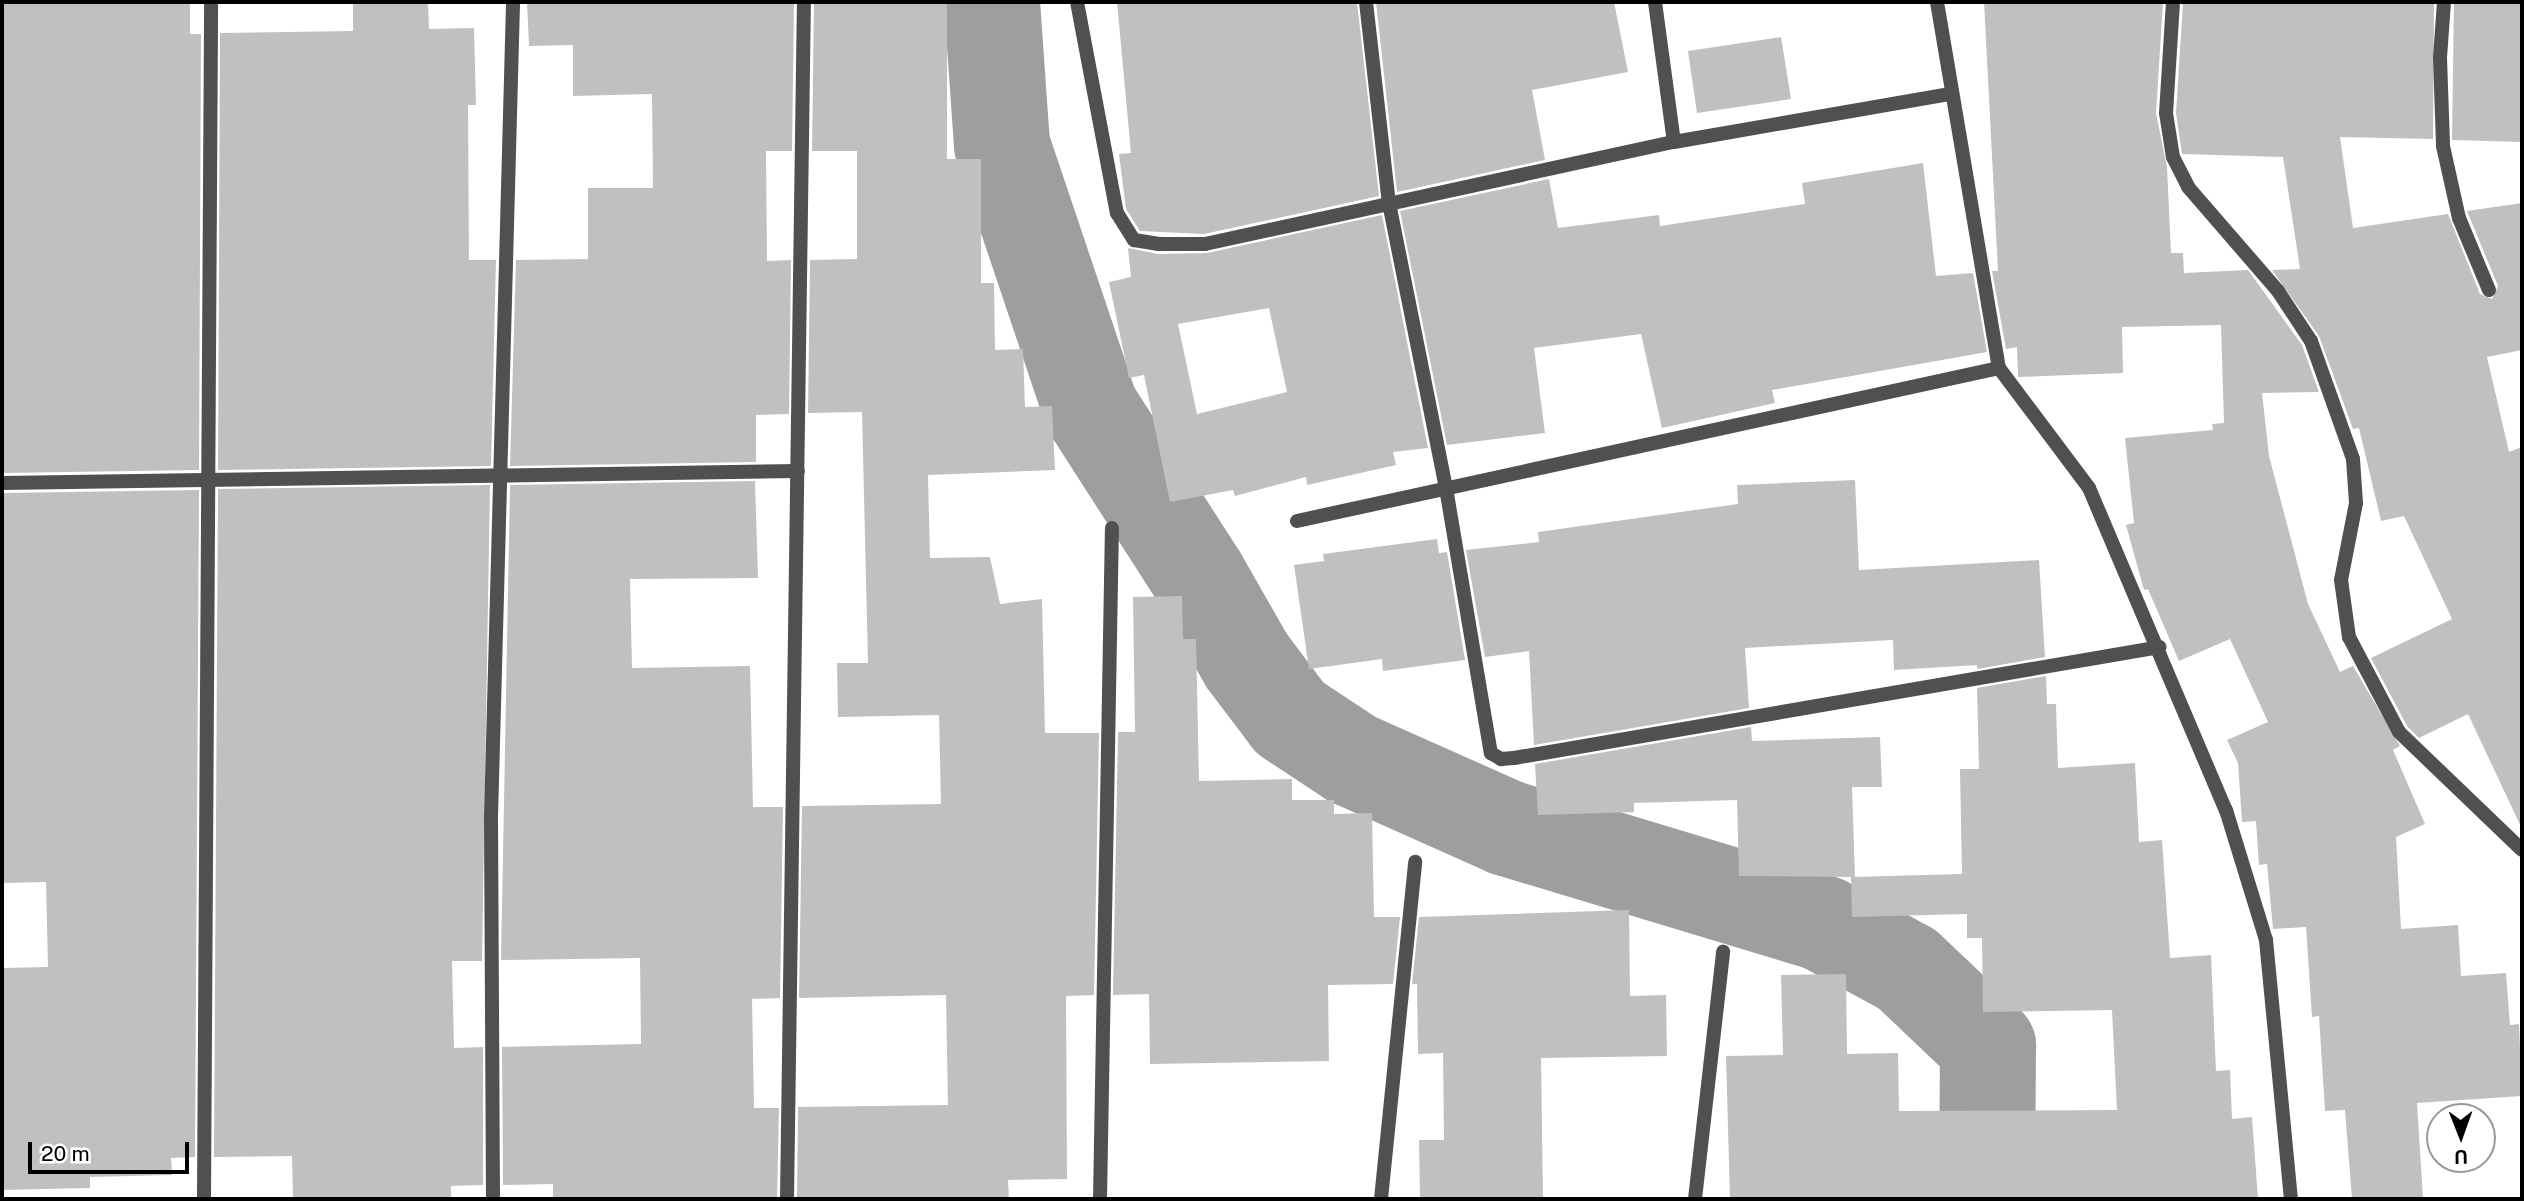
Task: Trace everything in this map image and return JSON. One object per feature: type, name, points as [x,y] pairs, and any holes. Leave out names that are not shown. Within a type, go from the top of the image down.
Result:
[{"type":"street","points":[[204,1199],[205,477],[211,2]]},
{"type":"street","points":[[493,1199],[491,817],[498,472],[513,2]]},
{"type":"street","points":[[787,1199],[804,2]]},
{"type":"street","points":[[1077,2],[1117,213],[1134,240],[1205,244],[1674,142],[1949,94]]},
{"type":"street","points":[[1366,2],[1389,203],[1447,488],[1490,753],[1500,759],[2160,647]]},
{"type":"street","points":[[1655,2],[1674,142]]},
{"type":"street","points":[[1937,2],[1949,94],[1998,369],[2090,488],[2160,647],[2226,810],[2266,940],[2291,1199]]},
{"type":"street","points":[[2173,2],[2166,113],[2173,157],[2188,187],[2278,290],[2311,341],[2353,458],[2356,503],[2341,580],[2349,637],[2399,732],[2522,850]]},
{"type":"street","points":[[2444,2],[2440,58],[2443,146],[2459,218],[2489,290]]},
{"type":"street","points":[[1297,522],[1998,369]]},
{"type":"street","points":[[2,483],[498,472],[798,471]]},
{"type":"street","points":[[1100,1199],[1112,528]]},
{"type":"street","points":[[1381,1199],[1415,862]]},
{"type":"street","points":[[1695,1199],[1723,952]]},
{"type":"building","points":[[2,2],[190,2],[190,34],[201,34],[199,470],[2,473]]},
{"type":"building","points":[[353,2],[428,2],[429,29],[474,28],[476,105],[468,105],[469,260],[496,260],[491,466],[218,470],[220,33],[353,31]]},
{"type":"building","points":[[527,2],[794,2],[792,151],[766,151],[767,261],[791,260],[789,414],[756,415],[756,462],[510,466],[516,260],[588,259],[588,188],[653,188],[652,94],[573,96],[573,45],[529,46]]},
{"type":"building","points":[[814,2],[947,2],[947,159],[981,159],[981,283],[994,283],[995,350],[1023,349],[1025,407],[1052,406],[1055,470],[928,475],[930,558],[990,557],[1000,604],[1042,599],[1045,733],[1099,733],[1094,995],[1066,996],[1067,1179],[1008,1180],[1009,1199],[797,1199],[798,1107],[948,1105],[946,995],[799,998],[802,806],[941,804],[939,715],[838,717],[837,663],[868,663],[862,412],[808,413],[810,260],[857,259],[857,151],[812,151]]},
{"type":"building","points":[[1117,2],[1357,2],[1379,196],[1204,234],[1140,231],[1126,209],[1119,154],[1131,153]]},
{"type":"building","points":[[1376,2],[1614,2],[1628,72],[1532,90],[1545,160],[1397,192]]},
{"type":"building","points":[[1984,2],[2163,2],[2156,113],[2167,167],[2171,253],[2183,253],[2184,273],[2248,270],[2302,345],[2319,392],[2262,393],[2269,456],[2308,604],[2340,672],[2353,666],[2400,746],[2393,750],[2425,824],[2396,837],[2401,929],[2458,925],[2461,976],[2506,973],[2510,1025],[2519,1024],[2522,1096],[2417,1103],[2423,1199],[2352,1199],[2345,1110],[2325,1111],[2319,1016],[2312,1017],[2306,927],[2273,929],[2267,864],[2259,865],[2256,821],[2242,822],[2238,763],[2227,740],[2268,722],[2230,639],[2179,661],[2148,589],[2144,590],[2126,525],[2134,523],[2125,438],[2213,430],[2212,424],[2224,423],[2221,325],[2122,327],[2123,373],[2018,377],[2017,347],[2006,349],[1992,271],[1998,271]]},
{"type":"building","points":[[2183,2],[2434,2],[2433,139],[2340,137],[2353,228],[2448,214],[2480,294],[2492,299],[2498,286],[2467,211],[2522,203],[2522,350],[2487,357],[2509,452],[2522,447],[2522,829],[2468,714],[2419,738],[2407,726],[2371,658],[2452,619],[2404,516],[2381,521],[2359,428],[2353,429],[2319,336],[2272,270],[2300,269],[2283,157],[2182,154],[2176,113]]},
{"type":"building","points":[[2454,2],[2522,2],[2522,142],[2452,140]]},
{"type":"building","points":[[1781,37],[1791,99],[1697,113],[1688,51]]},
{"type":"building","points":[[1923,163],[1936,276],[1973,273],[1987,352],[1772,390],[1775,403],[1662,428],[1641,334],[1534,348],[1545,433],[1447,445],[1400,211],[1549,179],[1558,228],[1659,215],[1660,226],[1805,204],[1802,183]]},
{"type":"building","points":[[1382,215],[1428,448],[1393,452],[1396,465],[1307,485],[1306,477],[1235,496],[1233,490],[1170,502],[1144,375],[1129,378],[1109,282],[1131,277],[1128,248],[1158,254],[1207,253]],"holes":[[[1269,308],[1287,392],[1197,414],[1178,324]]]},
{"type":"building","points":[[1855,480],[1859,570],[2039,560],[2045,657],[1977,669],[1977,665],[1894,670],[1893,640],[1745,648],[1749,708],[1534,745],[1529,651],[1485,657],[1466,550],[1539,542],[1538,532],[1738,504],[1737,485]]},
{"type":"building","points":[[755,481],[758,578],[630,579],[632,668],[750,666],[753,807],[783,807],[780,998],[752,999],[754,1108],[779,1108],[777,1199],[553,1199],[553,1184],[503,1185],[502,1047],[641,1044],[640,958],[501,960],[510,485]]},
{"type":"building","points":[[490,485],[482,961],[452,961],[454,1048],[483,1047],[483,1185],[451,1186],[451,1199],[293,1199],[292,1156],[214,1157],[218,489]]},
{"type":"building","points":[[199,490],[195,1157],[171,1158],[172,1175],[90,1177],[90,1188],[2,1190],[2,968],[48,967],[46,882],[2,883],[2,493]]},
{"type":"building","points":[[1437,539],[1439,553],[1447,552],[1465,660],[1383,671],[1382,659],[1309,669],[1294,565],[1324,561],[1323,554]]},
{"type":"building","points":[[1182,596],[1183,639],[1196,639],[1199,781],[1292,779],[1292,800],[1334,800],[1334,814],[1372,813],[1374,917],[1400,917],[1393,984],[1328,985],[1329,1061],[1150,1064],[1149,994],[1113,995],[1118,732],[1135,732],[1133,597]]},
{"type":"building","points":[[2046,676],[2047,704],[2056,704],[2058,768],[2135,763],[2139,842],[2162,840],[2170,958],[2211,955],[2216,1071],[2230,1070],[2232,1119],[2252,1117],[2258,1199],[1730,1199],[1726,1056],[1783,1055],[1781,975],[1846,974],[1847,1054],[1898,1053],[1899,1111],[2117,1110],[2112,1010],[1983,1012],[1982,938],[1967,938],[1967,914],[1852,917],[1851,877],[1962,874],[1960,769],[1979,769],[1977,688]]},
{"type":"building","points":[[1751,727],[1752,741],[1880,737],[1882,787],[1852,787],[1855,877],[1739,876],[1737,800],[1634,803],[1634,812],[1538,815],[1535,764]]},
{"type":"building","points":[[1629,910],[1630,996],[1666,995],[1667,1056],[1541,1058],[1543,1199],[1420,1199],[1419,1140],[1444,1140],[1443,1053],[1418,1054],[1417,984],[1412,984],[1419,917]]},
{"type":"waterway","points":[[992,2],[1002,145],[1091,409],[1199,577],[1247,661],[1290,718],[1352,759],[1507,828],[1824,924],[1907,969],[1988,1046],[1987,1199]]}]
